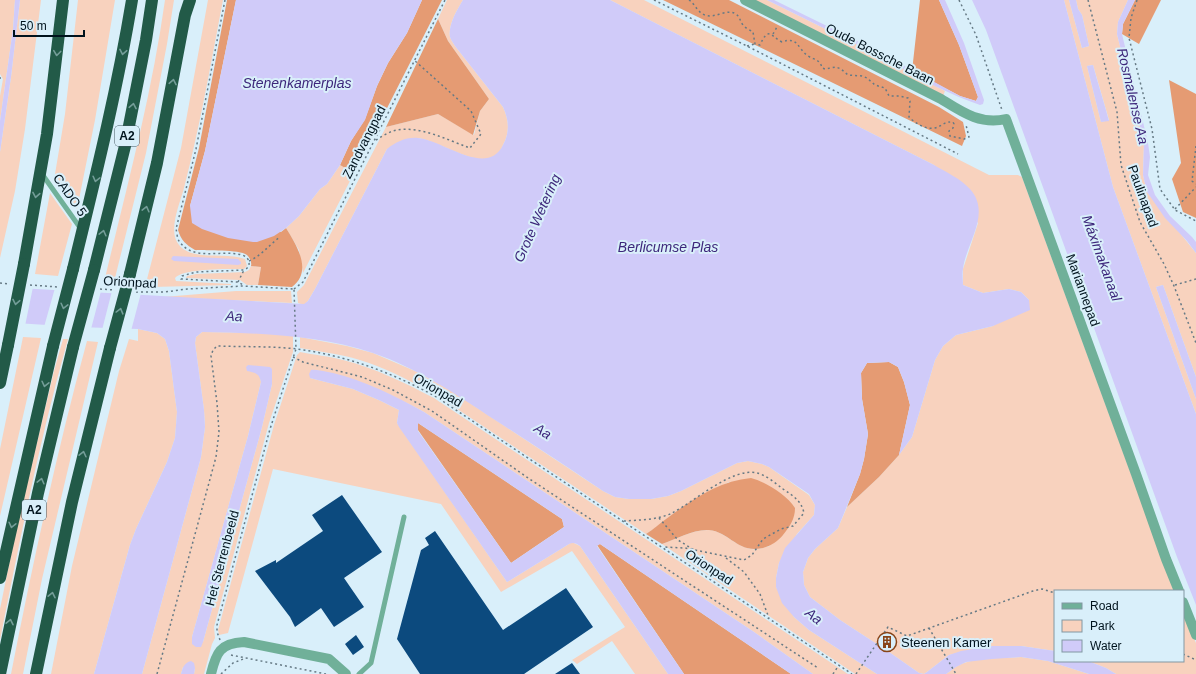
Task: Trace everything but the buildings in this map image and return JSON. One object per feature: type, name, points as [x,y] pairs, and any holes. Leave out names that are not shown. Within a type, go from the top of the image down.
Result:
[{"type":"highway","points":[[0,383],[24,264],[47,134],[63,0]]},
{"type":"highway","name":"A2","points":[[0,578],[53,346],[105,143],[132,0]]},
{"type":"highway","name":"A2","points":[[0,674],[38,493],[73,347],[125,146],[146,40],[152,0]]},
{"type":"highway","points":[[36,674],[72,502],[157,164],[188,0]]},
{"type":"street","name":"Oude Bossche Baan","points":[[745,0],[941,99],[961,111],[984,121],[1006,119]]},
{"type":"street","name":"Mariannepad","points":[[1006,119],[1178,590]]},
{"type":"street","points":[[1184,605],[1196,635]]},
{"type":"street","points":[[211,674],[218,652],[232,643],[244,642],[329,659],[346,674]]},
{"type":"lane","name":"CADO 5","points":[[40,171],[83,231]]},
{"type":"lane","points":[[358,674],[371,663],[404,517]]},
{"type":"path","points":[[225,0],[196,149],[176,229],[178,240],[188,250],[195,253],[244,255],[249,261],[248,268],[244,270],[238,282]]},
{"type":"path","name":"Zandvangpad","points":[[294,289],[303,282],[445,0]]},
{"type":"path","points":[[654,0],[958,154]]},
{"type":"path","points":[[689,0],[704,15],[717,15],[726,12],[736,14],[740,18],[743,26],[753,32],[755,44]]},
{"type":"path","points":[[959,0],[976,36],[1006,119]]},
{"type":"path","name":"Paulinapad","points":[[1088,0],[1117,112],[1121,165],[1140,222],[1164,264],[1196,343]]},
{"type":"path","points":[[1137,0],[1131,18],[1129,38],[1152,129],[1160,189],[1175,210],[1196,221]]},
{"type":"path","points":[[747,46],[755,44],[760,45],[763,38],[769,34],[773,34],[782,42],[788,40],[793,41],[799,45],[808,56],[818,60],[821,63],[822,68],[826,70],[836,67],[848,75],[867,78],[875,85],[885,88],[889,96],[908,98],[910,101],[909,117],[917,124],[928,128],[935,128],[949,121],[953,122],[953,128],[949,134],[952,137],[969,137],[961,111]]},
{"type":"path","points":[[375,140],[393,131],[412,130],[431,134],[470,148],[481,134],[471,111],[414,60]]},
{"type":"path","points":[[0,77],[0,82]]},
{"type":"path","points":[[1196,146],[1192,181],[1196,184]]},
{"type":"path","points":[[1175,210],[1196,188]]},
{"type":"path","points":[[249,261],[263,253],[272,243],[280,238]]},
{"type":"path","points":[[243,286],[238,282],[181,279],[182,276],[196,272],[244,270]]},
{"type":"path","points":[[1174,286],[1196,279]]},
{"type":"path","points":[[0,283],[15,284]]},
{"type":"path","points":[[31,285],[61,287]]},
{"type":"path","name":"Orionpad","points":[[130,292],[165,292],[187,289],[243,286],[294,289]]},
{"type":"path","points":[[294,289],[296,349]]},
{"type":"path","name":"Orionpad","points":[[99,290],[114,290]]},
{"type":"path","name":"Orionpad","points":[[157,674],[216,457],[219,432],[211,356],[213,350],[218,346],[296,349],[368,365],[412,384],[435,396],[852,674]]},
{"type":"path","name":"Het Sterrenbeeld","points":[[224,647],[218,636],[217,625],[270,429],[296,349]]},
{"type":"path","points":[[293,357],[303,362],[362,377],[393,390],[432,411],[531,480],[818,668]]},
{"type":"path","points":[[624,521],[671,514],[724,480],[747,472],[757,473],[766,477],[799,500],[804,513],[793,526],[781,529],[767,537],[759,544],[752,555],[744,560],[685,548],[662,547]]},
{"type":"path","points":[[659,517],[666,528],[678,540],[696,551]]},
{"type":"path","points":[[724,556],[744,572],[760,594],[769,619]]},
{"type":"path","points":[[856,674],[888,627],[907,636],[1033,590],[1042,589],[1054,593]]},
{"type":"path","points":[[929,628],[956,674]]},
{"type":"path","points":[[224,647],[232,656],[326,674]]},
{"type":"path","points":[[1184,654],[1196,660]]},
{"type":"path","points":[[220,674],[233,664],[246,658]]},
{"type":"path","points":[[833,674],[839,665]]},
{"type":"green space","points":[[0,0],[15,0],[13,29],[0,121],[0,96],[3,79],[0,74]]},
{"type":"green space","points":[[20,0],[41,0],[25,129],[15,191],[0,258],[0,152]]},
{"type":"green space","points":[[78,0],[115,0],[95,120],[77,209],[55,174],[65,114]]},
{"type":"green space","points":[[165,0],[174,0],[146,153],[115,278],[105,278],[146,105],[160,35]]},
{"type":"green space","points":[[208,0],[223,0],[195,141],[176,215],[174,230],[177,242],[190,252],[237,257],[245,259],[247,266],[244,269],[218,269],[187,272],[175,278],[176,281],[231,285],[152,287],[152,284],[146,283],[181,148]]},
{"type":"green space","points":[[447,0],[463,0],[450,28],[451,39],[503,107],[505,112],[508,131],[502,148],[494,157],[488,159],[470,157],[418,138],[387,149],[315,289],[304,305],[298,303],[297,292],[304,285],[386,127],[438,114],[474,135],[480,111],[489,99],[448,41],[438,19]]},
{"type":"green space","points":[[610,0],[644,0],[989,175],[1018,175],[1022,177],[1174,590],[1054,590],[1054,651],[1021,646],[992,646],[949,655],[924,674],[919,673],[840,620],[810,597],[804,585],[803,572],[808,558],[815,549],[838,528],[847,507],[879,477],[899,455],[912,437],[935,360],[943,346],[956,335],[993,326],[1029,300],[1021,292],[1009,289],[983,293],[963,285],[963,269],[978,223],[934,165]]},
{"type":"green space","points":[[749,0],[767,0],[882,57],[884,54],[894,60],[893,63],[945,91],[943,96]]},
{"type":"green space","points":[[1064,0],[1069,0],[1082,48],[1089,46],[1082,15],[1078,9],[1076,0],[1128,0],[1118,22],[1117,34],[1144,143],[1143,175],[1147,192],[1196,253],[1196,377],[1163,285],[1156,287],[1196,399],[1196,414],[1113,187]],"holes":[[[1093,65],[1109,120],[1101,122],[1087,66]]]},
{"type":"green space","points":[[340,165],[354,173],[303,273],[299,250],[286,228],[299,216],[320,189],[327,184]]},
{"type":"green space","points":[[50,193],[72,224],[58,276],[35,274]]},
{"type":"green space","points":[[251,266],[261,267],[258,285],[247,285],[240,280],[186,278],[187,276],[196,274],[245,272],[249,270]]},
{"type":"green space","points":[[236,291],[291,291],[292,303],[163,297]]},
{"type":"green space","points":[[138,329],[157,333],[165,339],[169,351],[177,412],[175,438],[167,462],[130,545],[94,674],[51,674],[72,566],[119,371],[129,339],[138,341]]},
{"type":"green space","points":[[202,332],[264,333],[293,336],[293,352],[269,423],[214,627],[215,638],[204,674],[194,674],[195,668],[183,667],[181,674],[142,674],[201,457],[205,427],[195,343],[196,337]],"holes":[[[257,373],[272,384],[262,427],[203,642],[192,637],[248,436],[261,382],[260,376]]]},
{"type":"green space","points":[[23,337],[41,338],[0,516],[0,449]]},
{"type":"green space","points":[[300,337],[347,346],[373,353],[415,371],[450,390],[603,491],[615,497],[629,499],[651,499],[668,496],[737,463],[748,461],[769,467],[809,495],[815,505],[814,515],[797,534],[779,563],[776,587],[794,617],[809,630],[877,674],[855,674],[662,544],[697,531],[710,530],[721,534],[746,548],[756,549],[770,546],[729,482],[702,495],[676,511],[646,534],[436,395],[395,373],[361,360],[300,348]]},
{"type":"green space","points":[[63,339],[68,339],[39,451],[0,640],[0,609],[15,535]]},
{"type":"green space","points":[[87,341],[98,342],[42,579],[23,674],[11,674],[46,507]]},
{"type":"green space","points":[[300,352],[338,359],[367,367],[401,381],[434,398],[848,674],[813,674],[754,632],[424,412],[371,386],[345,377],[315,370],[310,378],[353,389],[399,410],[397,423],[507,582],[572,542],[580,546],[668,674],[635,674],[612,641],[577,664],[572,660],[625,627],[572,551],[501,592],[441,504],[273,469],[228,633],[219,635],[218,630],[274,425],[297,355]]},
{"type":"green space","points":[[1184,614],[1196,643],[1196,674],[1116,674],[1091,662],[1184,662]]},
{"type":"green space","points":[[1021,657],[1048,661],[1089,674],[946,674],[959,665],[970,661]]},
{"type":"shaded area","points":[[227,0],[236,0],[205,151],[190,206],[281,232],[286,228],[298,250],[302,266],[298,281],[292,287],[258,285],[261,267],[251,266],[247,255],[230,251],[195,250],[184,242],[178,230],[199,148]]},
{"type":"shaded area","points":[[422,0],[442,0],[354,173],[340,165],[351,141],[365,119],[377,86],[388,63],[407,33]]},
{"type":"shaded area","points":[[663,0],[729,0],[939,107],[963,122],[966,136],[962,146]]},
{"type":"shaded area","points":[[920,0],[939,0],[959,45],[978,97],[976,101],[960,96],[912,71]]},
{"type":"shaded area","points":[[1135,0],[1161,0],[1139,44],[1122,34],[1123,24]]},
{"type":"shaded area","points":[[438,19],[448,41],[489,99],[480,111],[473,135],[438,114],[386,127]]},
{"type":"shaded area","points":[[1169,80],[1196,94],[1196,218],[1183,212],[1172,179],[1181,163]]},
{"type":"shaded area","points":[[889,362],[898,367],[904,382],[910,405],[899,455],[879,477],[847,507],[860,474],[868,434],[862,399],[861,373],[867,363]]},
{"type":"shaded area","points":[[418,423],[562,519],[564,527],[511,563],[418,430]]},
{"type":"shaded area","points":[[751,478],[776,490],[787,498],[795,508],[793,519],[786,532],[772,545],[763,548],[747,548],[723,534],[709,530],[697,531],[662,544],[646,534],[695,498],[706,492],[728,483]]},
{"type":"shaded area","points":[[600,544],[791,674],[684,674],[597,545]]},
{"type":"water","points":[[15,0],[20,0],[0,152],[0,121],[13,29]]},
{"type":"water","name":"Stenenkamerplas","points":[[236,0],[422,0],[407,33],[388,63],[377,86],[365,120],[351,141],[340,165],[327,184],[320,189],[299,216],[286,228],[274,236],[257,242],[228,238],[202,229],[192,223],[190,206],[205,151]]},
{"type":"water","name":"Berlicumse Plas","points":[[463,0],[610,0],[934,165],[958,179],[970,189],[979,208],[976,229],[965,259],[963,285],[983,293],[1009,289],[1021,292],[1029,300],[1030,310],[993,326],[956,335],[943,346],[935,360],[912,437],[899,455],[910,405],[904,382],[898,367],[889,362],[867,363],[861,373],[862,399],[868,434],[860,474],[838,528],[815,549],[808,558],[803,572],[804,585],[810,597],[840,620],[919,673],[924,674],[877,674],[809,630],[794,617],[782,603],[776,587],[779,563],[785,548],[814,515],[815,505],[809,494],[769,467],[748,461],[737,463],[668,496],[651,499],[629,499],[615,497],[603,491],[451,391],[421,374],[389,359],[373,353],[331,342],[267,334],[202,332],[196,337],[195,343],[205,427],[201,457],[142,674],[94,674],[130,545],[167,462],[175,438],[177,412],[169,351],[165,339],[157,333],[138,329],[0,322],[0,287],[304,304],[308,301],[315,289],[387,149],[401,140],[418,138],[428,140],[464,155],[476,158],[486,158],[496,154],[503,145],[507,135],[508,126],[507,117],[503,107],[455,46],[450,37],[450,28]]},
{"type":"water","points":[[767,0],[774,0],[884,54],[882,57]]},
{"type":"water","points":[[939,0],[945,0],[964,43],[984,100],[983,104],[980,105],[946,91],[893,63],[894,60],[960,96],[976,101],[978,97],[959,45]]},
{"type":"water","name":"Máximakanaal","points":[[972,0],[1064,0],[1113,187],[1196,414],[1196,605],[1177,557],[986,30]]},
{"type":"water","points":[[1069,0],[1076,0],[1078,9],[1082,15],[1089,46],[1082,48]]},
{"type":"water","name":"Rosmalense Aa","points":[[1128,0],[1135,0],[1123,24],[1122,34],[1148,143],[1150,157],[1148,175],[1155,195],[1170,216],[1196,242],[1196,253],[1187,241],[1165,218],[1147,192],[1143,175],[1144,143],[1117,34],[1118,22]]},
{"type":"water","points":[[1093,65],[1109,121],[1101,122],[1087,66]]},
{"type":"water","points":[[173,256],[238,259],[241,264],[174,261],[171,259]]},
{"type":"water","points":[[1163,285],[1196,377],[1196,399],[1156,287]]},
{"type":"water","points":[[248,365],[270,367],[272,369],[272,384],[262,427],[203,642],[201,647],[196,647],[192,644],[192,637],[248,436],[261,382],[257,374],[247,371],[246,367]]},
{"type":"water","points":[[311,370],[319,370],[345,376],[391,395],[424,412],[754,632],[813,674],[791,674],[600,544],[597,546],[684,674],[668,674],[580,546],[577,544],[569,544],[507,582],[399,427],[397,423],[399,410],[353,389],[310,378],[309,374]],"holes":[[[418,423],[562,519],[564,527],[511,563],[418,431]]]},
{"type":"water","points":[[992,646],[1021,646],[1054,651],[1054,662],[1091,662],[1116,674],[1089,674],[1048,661],[1021,657],[966,662],[946,674],[924,674],[949,655],[961,651]]},
{"type":"water","points":[[191,661],[194,663],[194,674],[181,674],[184,666]]},
{"type":"pier","points":[[0,285],[33,287],[25,326],[0,324]]},
{"type":"pier","points":[[55,288],[101,291],[91,329],[44,327]]},
{"type":"pier","points":[[112,291],[141,293],[131,331],[102,330]]},
{"type":"place","name":"Steenen Kamer","points":[[887,642]]},
{"type":"water label","name":"Grote Wetering","points":[[537,218]]},
{"type":"water label","name":"Aa","points":[[234,316]]},
{"type":"water label","name":"Aa","points":[[543,431]]},
{"type":"water label","name":"Aa","points":[[814,616]]}]
